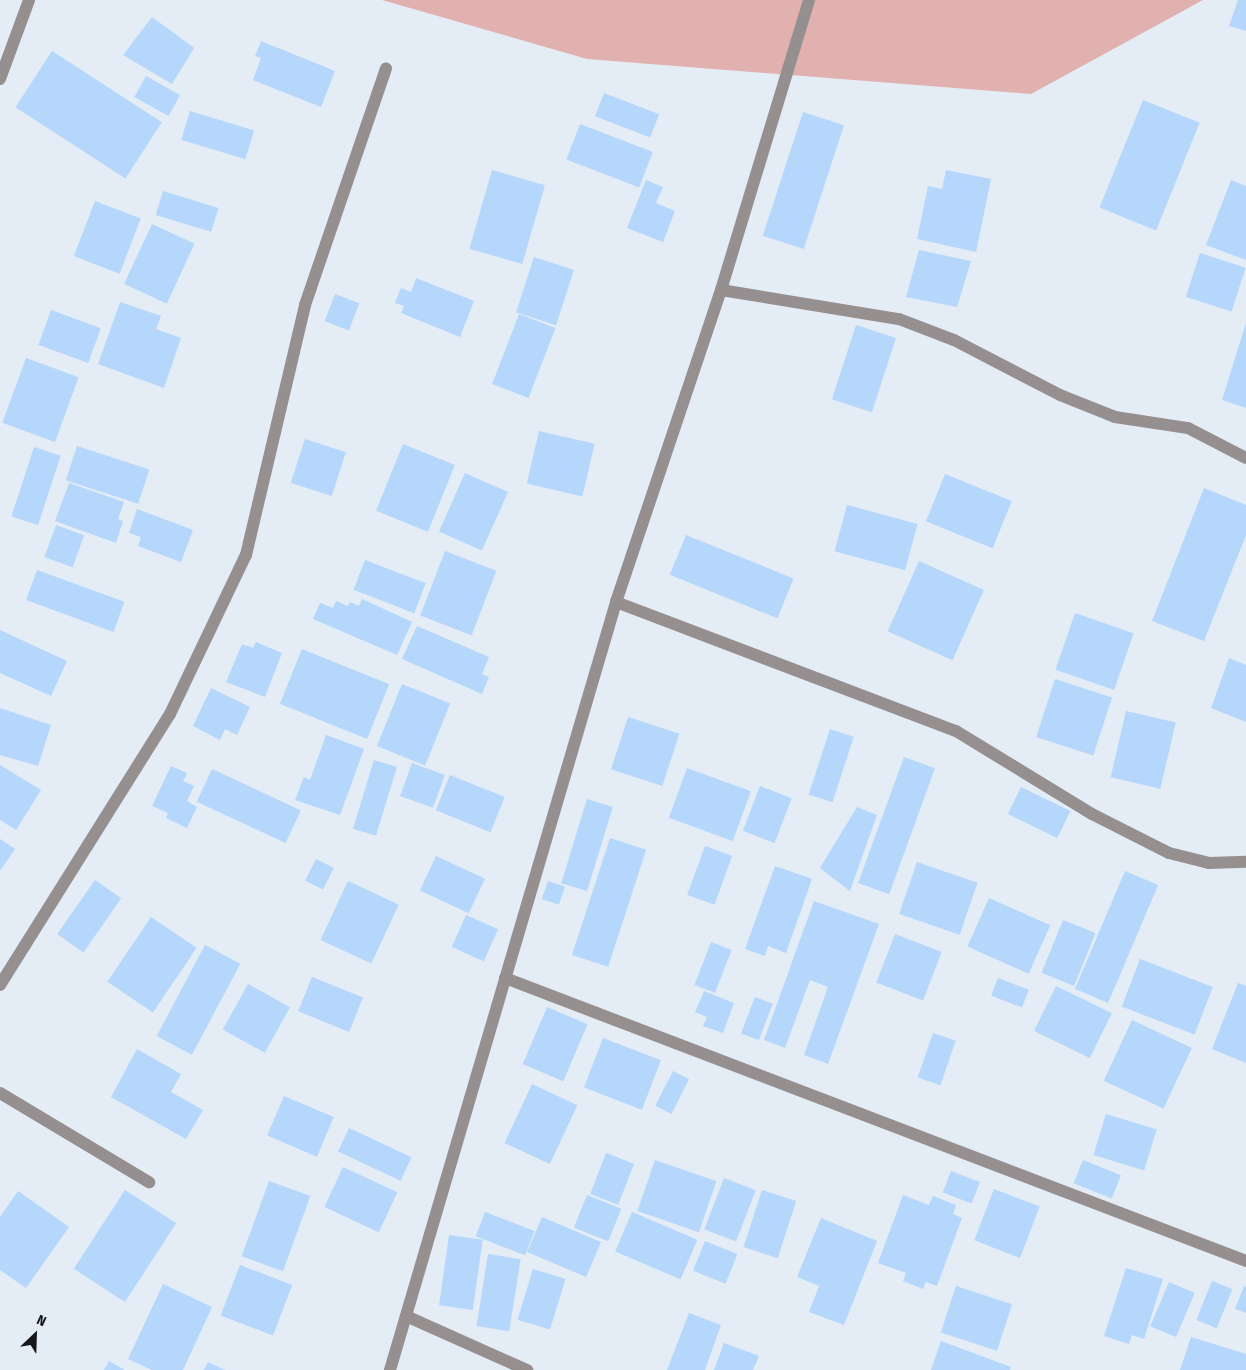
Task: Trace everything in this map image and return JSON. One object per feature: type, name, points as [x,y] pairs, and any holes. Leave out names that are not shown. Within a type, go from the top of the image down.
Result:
[{"type":"street","points":[[0,78],[29,0]]},
{"type":"street","points":[[390,1370],[616,602],[721,290],[808,0]]},
{"type":"street","points":[[0,985],[170,714],[246,555],[306,305],[386,68]]},
{"type":"street","points":[[721,290],[900,319],[954,340],[1060,396],[1115,417],[1188,428],[1246,458]]},
{"type":"street","points":[[616,602],[956,731],[1092,814],[1169,852],[1209,864],[1246,862]]},
{"type":"street","points":[[505,978],[1246,1261]]},
{"type":"street","points":[[0,1093],[149,1182]]},
{"type":"street","points":[[406,1316],[527,1370]]},
{"type":"shaded area","points":[[382,0],[1203,0],[1031,94],[587,59]]},
{"type":"building","points":[[1238,0],[1246,0],[1246,31],[1229,26]]},
{"type":"building","points":[[152,17],[194,48],[172,84],[123,55]]},
{"type":"building","points":[[261,41],[335,71],[321,107],[253,80],[261,58],[255,56]]},
{"type":"building","points":[[52,51],[162,122],[125,179],[16,107]]},
{"type":"building","points":[[146,76],[180,95],[168,116],[134,97]]},
{"type":"building","points":[[604,93],[659,114],[650,137],[595,116]]},
{"type":"building","points":[[1143,100],[1200,123],[1156,230],[1100,208]]},
{"type":"building","points":[[190,111],[254,131],[245,159],[181,140]]},
{"type":"building","points":[[803,112],[844,125],[804,249],[763,236]]},
{"type":"building","points":[[580,124],[653,152],[639,187],[566,159]]},
{"type":"building","points":[[492,170],[545,185],[522,264],[469,249]]},
{"type":"building","points":[[946,170],[991,179],[976,252],[917,239],[928,186],[942,189]]},
{"type":"building","points":[[646,180],[663,187],[656,203],[675,211],[663,242],[627,228]]},
{"type":"building","points":[[1231,180],[1246,186],[1246,260],[1206,245]]},
{"type":"building","points":[[163,191],[218,208],[211,232],[156,215]]},
{"type":"building","points":[[95,201],[141,219],[120,274],[74,256]]},
{"type":"building","points":[[152,224],[195,244],[167,304],[124,284]]},
{"type":"building","points":[[919,250],[971,261],[957,307],[906,297]]},
{"type":"building","points":[[1200,253],[1246,268],[1231,312],[1186,297]]},
{"type":"building","points":[[534,257],[574,270],[556,325],[516,312]]},
{"type":"building","points":[[416,278],[474,301],[460,337],[401,313],[404,306],[395,303],[401,288],[411,292]]},
{"type":"building","points":[[335,294],[359,303],[349,330],[325,321]]},
{"type":"building","points":[[120,302],[161,316],[156,329],[181,338],[164,388],[98,364]]},
{"type":"building","points":[[51,310],[101,328],[88,363],[38,345]]},
{"type":"building","points":[[519,314],[555,328],[529,398],[492,384]]},
{"type":"building","points":[[1246,323],[1246,408],[1222,400]]},
{"type":"building","points":[[856,325],[896,338],[872,412],[832,399]]},
{"type":"building","points":[[26,358],[79,377],[55,442],[2,423]]},
{"type":"building","points":[[539,431],[595,444],[582,496],[527,484]]},
{"type":"building","points":[[305,439],[346,452],[332,496],[291,483]]},
{"type":"building","points":[[403,444],[455,465],[428,532],[376,511]]},
{"type":"building","points":[[77,446],[149,469],[138,504],[66,480]]},
{"type":"building","points":[[34,447],[61,456],[38,525],[11,516]]},
{"type":"building","points":[[465,473],[508,492],[482,551],[439,531]]},
{"type":"building","points":[[945,474],[1012,501],[993,548],[926,521]]},
{"type":"building","points":[[69,483],[124,502],[118,519],[123,521],[116,543],[55,521]]},
{"type":"building","points":[[1204,488],[1246,505],[1246,535],[1204,641],[1152,621]]},
{"type":"building","points":[[847,505],[918,524],[905,570],[835,551]]},
{"type":"building","points":[[137,509],[193,530],[181,562],[138,546],[141,537],[129,533]]},
{"type":"building","points":[[56,525],[84,535],[73,567],[44,557]]},
{"type":"building","points":[[686,535],[794,578],[777,618],[670,575]]},
{"type":"building","points":[[445,551],[496,571],[472,635],[420,615]]},
{"type":"building","points":[[365,560],[426,583],[414,613],[354,590]]},
{"type":"building","points":[[919,561],[984,590],[953,660],[888,631]]},
{"type":"building","points":[[37,570],[124,602],[113,632],[26,600]]},
{"type":"building","points":[[362,599],[412,622],[397,655],[313,619],[320,603],[333,608],[336,601],[348,606],[350,602],[359,606]]},
{"type":"building","points":[[1075,613],[1134,633],[1114,690],[1055,670]]},
{"type":"building","points":[[417,626],[489,657],[482,674],[489,677],[482,694],[402,659]]},
{"type":"building","points":[[0,630],[67,661],[51,696],[0,673]]},
{"type":"building","points":[[256,642],[282,653],[265,697],[226,682],[242,644],[253,648]]},
{"type":"building","points":[[302,649],[389,684],[367,739],[280,704]]},
{"type":"building","points":[[1229,658],[1246,665],[1246,722],[1211,708]]},
{"type":"building","points":[[1055,679],[1112,698],[1093,756],[1036,737]]},
{"type":"building","points":[[402,684],[450,703],[425,766],[377,746]]},
{"type":"building","points":[[211,688],[250,707],[237,735],[225,729],[220,740],[193,726]]},
{"type":"building","points":[[0,708],[51,725],[38,766],[0,755]]},
{"type":"building","points":[[1126,711],[1176,722],[1160,789],[1111,777]]},
{"type":"building","points":[[628,717],[679,734],[662,786],[611,769]]},
{"type":"building","points":[[830,729],[854,737],[832,802],[809,795]]},
{"type":"building","points":[[326,735],[364,749],[340,815],[295,800],[304,777],[310,780]]},
{"type":"building","points":[[904,757],[935,768],[889,894],[858,883]]},
{"type":"building","points":[[374,760],[397,767],[376,836],[353,829]]},
{"type":"building","points":[[412,763],[445,775],[433,808],[400,796]]},
{"type":"building","points":[[0,765],[41,790],[16,830],[0,820]]},
{"type":"building","points":[[171,766],[187,773],[183,781],[194,786],[187,801],[197,807],[187,828],[166,818],[168,813],[152,806]]},
{"type":"building","points":[[687,768],[751,791],[733,841],[669,818]]},
{"type":"building","points":[[212,769],[301,810],[286,843],[197,802]]},
{"type":"building","points":[[450,775],[505,797],[490,832],[436,810]]},
{"type":"building","points":[[760,786],[792,798],[775,843],[743,831]]},
{"type":"building","points":[[1021,787],[1070,811],[1057,838],[1008,814]]},
{"type":"building","points":[[587,799],[613,807],[587,891],[561,883]]},
{"type":"building","points":[[857,807],[877,815],[850,891],[820,868]]},
{"type":"building","points":[[610,838],[646,850],[608,967],[572,955]]},
{"type":"building","points":[[0,839],[15,849],[0,871]]},
{"type":"building","points":[[705,846],[732,856],[714,905],[687,895]]},
{"type":"building","points":[[436,856],[485,879],[469,913],[420,890]]},
{"type":"building","points":[[316,859],[334,868],[323,889],[305,880]]},
{"type":"building","points":[[917,862],[978,883],[960,935],[899,914]]},
{"type":"building","points":[[775,866],[812,879],[786,953],[768,946],[765,956],[745,949]]},
{"type":"building","points":[[1125,871],[1158,885],[1108,1003],[1075,989]]},
{"type":"building","points":[[95,880],[121,898],[83,952],[57,934]]},
{"type":"building","points":[[348,881],[399,905],[371,964],[321,940]]},
{"type":"building","points":[[548,881],[565,887],[559,905],[542,899]]},
{"type":"building","points":[[989,898],[1050,925],[1029,974],[967,946]]},
{"type":"building","points":[[814,901],[879,924],[828,1064],[804,1055],[828,987],[810,980],[785,1048],[764,1040]]},
{"type":"building","points":[[466,915],[498,929],[484,961],[452,947]]},
{"type":"building","points":[[151,917],[197,948],[153,1012],[107,982]]},
{"type":"building","points":[[1063,920],[1095,933],[1074,986],[1042,973]]},
{"type":"building","points":[[895,934],[942,952],[923,1000],[876,983]]},
{"type":"building","points":[[711,942],[732,950],[715,993],[695,985]]},
{"type":"building","points":[[205,945],[240,964],[192,1055],[157,1036]]},
{"type":"building","points":[[1140,959],[1213,987],[1195,1035],[1122,1007]]},
{"type":"building","points":[[312,977],[363,998],[349,1032],[298,1011]]},
{"type":"building","points":[[998,978],[1029,990],[1022,1008],[991,996]]},
{"type":"building","points":[[1238,983],[1246,986],[1246,1063],[1212,1049]]},
{"type":"building","points":[[248,984],[290,1007],[265,1053],[223,1029]]},
{"type":"building","points":[[1056,986],[1112,1013],[1090,1058],[1034,1031]]},
{"type":"building","points":[[704,991],[734,1003],[723,1033],[703,1026],[707,1017],[695,1012]]},
{"type":"building","points":[[755,997],[773,1004],[759,1040],[741,1033]]},
{"type":"building","points":[[547,1007],[588,1024],[563,1081],[523,1064]]},
{"type":"building","points":[[1132,1020],[1192,1048],[1164,1109],[1104,1081]]},
{"type":"building","points":[[933,1033],[956,1041],[940,1085],[918,1077]]},
{"type":"building","points":[[603,1038],[661,1060],[642,1110],[584,1087]]},
{"type":"building","points":[[137,1049],[181,1074],[171,1092],[203,1110],[186,1139],[111,1097]]},
{"type":"building","points":[[673,1071],[689,1079],[671,1114],[655,1106]]},
{"type":"building","points":[[532,1084],[577,1105],[550,1164],[505,1143]]},
{"type":"building","points":[[284,1096],[334,1117],[317,1157],[267,1136]]},
{"type":"building","points":[[1106,1114],[1157,1129],[1144,1171],[1093,1155]]},
{"type":"building","points":[[349,1128],[412,1157],[401,1181],[338,1152]]},
{"type":"building","points":[[606,1153],[634,1164],[618,1205],[590,1194]]},
{"type":"building","points":[[655,1160],[716,1181],[699,1232],[637,1211]]},
{"type":"building","points":[[1083,1160],[1121,1175],[1112,1199],[1074,1183]]},
{"type":"building","points":[[343,1167],[397,1192],[379,1232],[324,1207]]},
{"type":"building","points":[[951,1171],[980,1182],[972,1204],[943,1192]]},
{"type":"building","points":[[724,1178],[756,1190],[736,1242],[704,1229]]},
{"type":"building","points":[[269,1181],[310,1196],[283,1271],[242,1256]]},
{"type":"building","points":[[994,1189],[1040,1207],[1020,1258],[974,1240]]},
{"type":"building","points":[[125,1190],[176,1223],[125,1302],[74,1269]]},
{"type":"building","points":[[762,1190],[796,1201],[778,1258],[743,1247]]},
{"type":"building","points":[[18,1191],[69,1227],[26,1288],[0,1270],[0,1217]]},
{"type":"building","points":[[587,1195],[621,1209],[608,1241],[574,1227]]},
{"type":"building","points":[[903,1195],[929,1205],[933,1196],[956,1205],[953,1214],[962,1218],[937,1286],[926,1282],[923,1289],[903,1281],[906,1273],[878,1263]]},
{"type":"building","points":[[485,1212],[534,1231],[525,1255],[476,1236]]},
{"type":"building","points":[[632,1212],[697,1240],[681,1279],[615,1252]]},
{"type":"building","points":[[542,1217],[601,1242],[586,1277],[527,1252]]},
{"type":"building","points":[[821,1218],[877,1241],[844,1325],[809,1312],[819,1286],[797,1277]]},
{"type":"building","points":[[449,1235],[483,1240],[473,1310],[439,1305]]},
{"type":"building","points":[[705,1241],[737,1254],[725,1284],[693,1271]]},
{"type":"building","points":[[488,1254],[521,1259],[509,1331],[477,1326]]},
{"type":"building","points":[[240,1265],[292,1285],[273,1335],[221,1315]]},
{"type":"building","points":[[1126,1268],[1163,1279],[1144,1339],[1132,1335],[1129,1344],[1104,1336]]},
{"type":"building","points":[[533,1269],[566,1279],[550,1330],[518,1320]]},
{"type":"building","points":[[1212,1281],[1232,1289],[1217,1328],[1196,1320]]},
{"type":"building","points":[[1169,1282],[1195,1293],[1176,1337],[1150,1326]]},
{"type":"building","points":[[163,1284],[212,1307],[183,1370],[152,1370],[128,1359]]},
{"type":"building","points":[[956,1286],[1012,1304],[997,1351],[941,1333]]},
{"type":"building","points":[[1244,1286],[1246,1287],[1246,1313],[1235,1309]]},
{"type":"building","points":[[689,1313],[721,1325],[705,1370],[667,1370]]},
{"type":"building","points":[[1191,1337],[1246,1354],[1246,1370],[1180,1370]]},
{"type":"building","points":[[941,1341],[1011,1367],[1010,1370],[931,1370]]},
{"type":"building","points":[[724,1343],[759,1356],[753,1370],[714,1370]]},
{"type":"building","points":[[109,1361],[125,1370],[104,1370]]},
{"type":"building","points":[[208,1362],[225,1370],[204,1370]]}]
